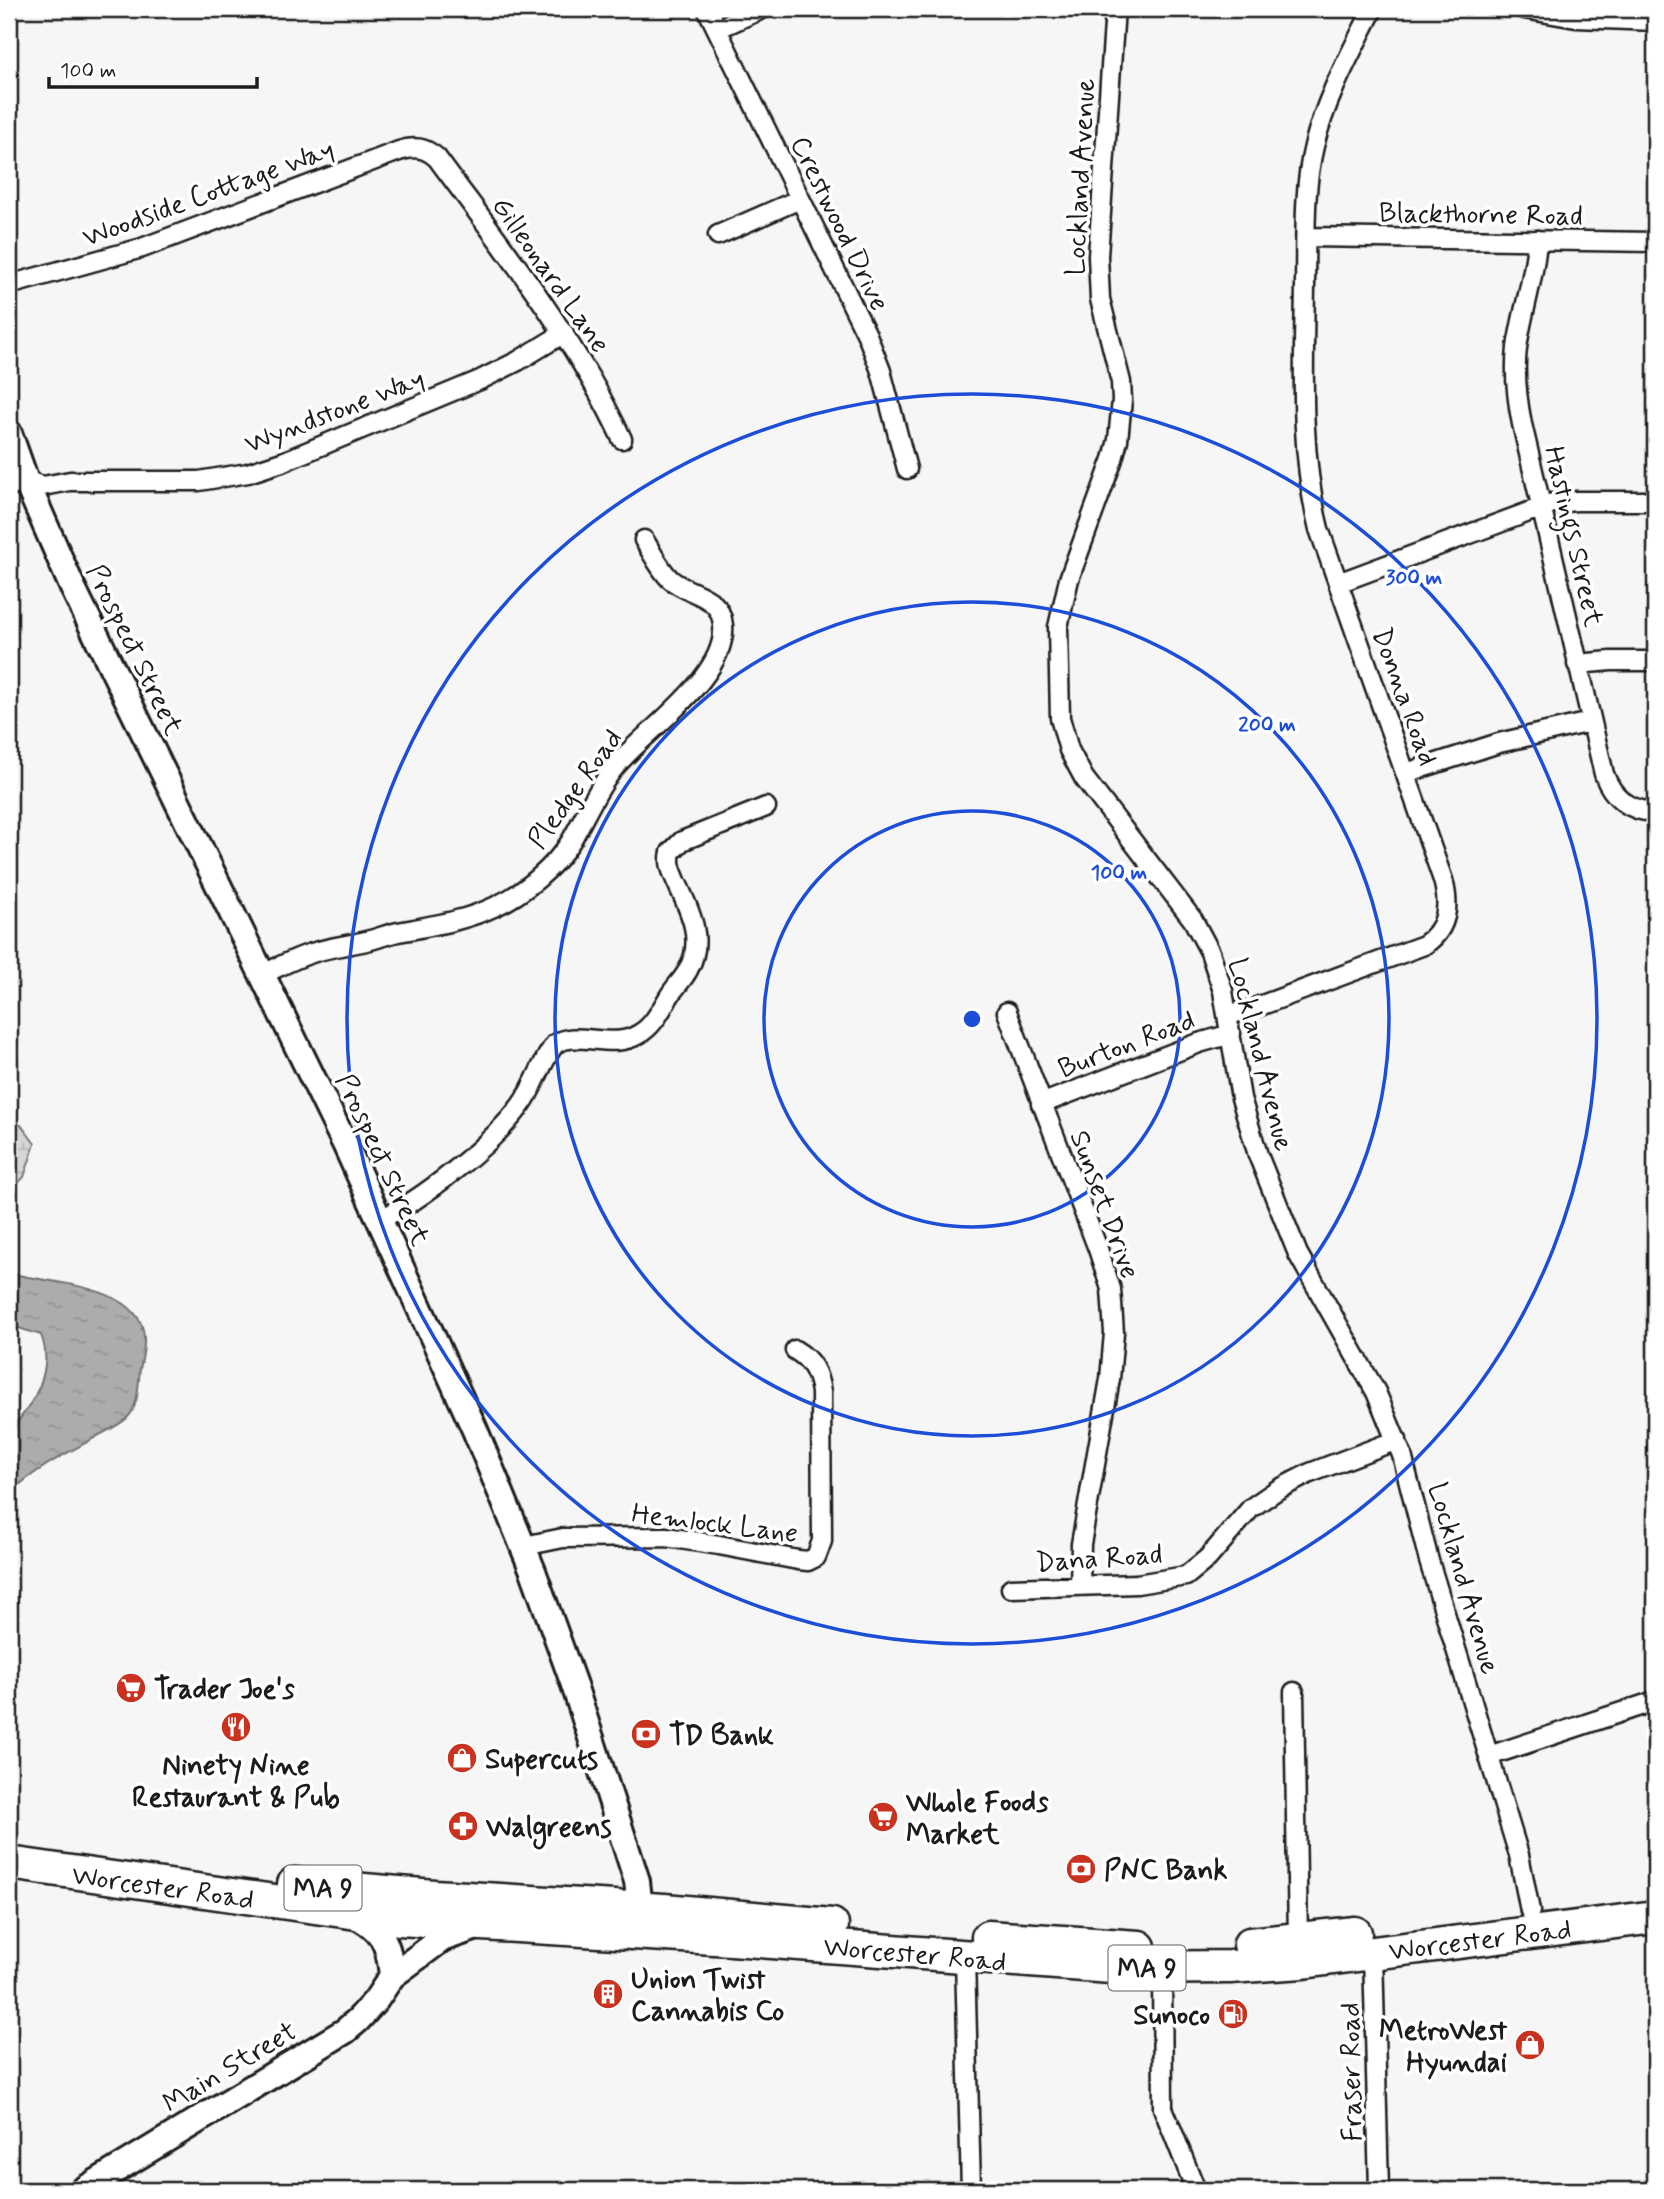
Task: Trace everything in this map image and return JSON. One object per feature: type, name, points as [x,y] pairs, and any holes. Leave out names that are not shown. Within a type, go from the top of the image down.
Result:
[{"type":"highway","name":"Worcester Road","points":[[9,1843],[216,1875],[821,1945],[1089,1966],[1162,1969],[1290,1963],[1655,1917]]},
{"type":"highway","name":"Worcester Road","points":[[9,1863],[352,1913],[483,1926],[638,1922],[955,1935],[1124,1946],[1217,1946],[1298,1940],[1655,1896]]},
{"type":"street","name":"Crestwood Drive","points":[[707,9],[874,353],[907,469]]},
{"type":"street","points":[[717,29],[762,9]]},
{"type":"street","name":"Lockland Avenue","points":[[1115,9],[1098,267],[1100,299],[1121,382],[1121,419],[1113,459],[1060,610],[1060,718],[1069,750],[1084,778],[1193,920],[1217,970],[1247,1119],[1282,1218],[1317,1290],[1377,1391],[1397,1440],[1429,1560],[1519,1855],[1530,1911]]},
{"type":"street","name":"Donna Road","points":[[1228,1015],[1411,951],[1434,939],[1446,918],[1447,893],[1315,510],[1305,447],[1303,396],[1308,186],[1318,130],[1333,90],[1373,9]]},
{"type":"street","points":[[1524,9],[1576,18],[1655,21]]},
{"type":"street","name":"Woodside Cottage Way","points":[[9,285],[142,248],[399,150],[425,149]]},
{"type":"street","name":"Gilleonard Lane","points":[[425,149],[437,158],[537,293],[588,372],[622,439]]},
{"type":"street","points":[[718,235],[800,199]]},
{"type":"street","name":"Blackthorne Road","points":[[1306,237],[1655,242]]},
{"type":"street","name":"Hastings Street","points":[[1537,240],[1534,272],[1520,333],[1516,370],[1522,424],[1604,774],[1614,794],[1623,803],[1655,812]]},
{"type":"street","name":"Wyndstone Way","points":[[17,484],[43,486],[70,481],[180,482],[257,471],[480,380],[564,333]]},
{"type":"street","name":"Prospect Street","points":[[9,433],[17,484],[82,607],[380,1219],[524,1546],[574,1685],[637,1881],[638,1922]]},
{"type":"street","points":[[1338,583],[1541,506],[1577,500],[1655,501]]},
{"type":"street","name":"Pledge Road","points":[[263,974],[311,953],[405,930],[437,926],[489,910],[532,883],[559,856],[614,768],[686,698],[710,667],[721,645],[723,624],[715,604],[668,577],[643,540]]},
{"type":"street","points":[[1577,664],[1655,661]]},
{"type":"street","points":[[1406,773],[1499,743],[1590,722]]},
{"type":"street","points":[[380,1219],[411,1202],[495,1134],[520,1107],[555,1044],[569,1039],[608,1042],[626,1040],[636,1037],[652,1024],[688,970],[695,950],[694,922],[670,867],[671,852],[676,845],[690,837],[766,807]]},
{"type":"street","name":"Sunset Drive","points":[[1007,1012],[1105,1268],[1114,1312],[1110,1379],[1081,1544],[1080,1586]]},
{"type":"street","name":"Burton Road","points":[[1041,1104],[1199,1043],[1231,1034]]},
{"type":"street","name":"Hemlock Lane","points":[[524,1546],[563,1538],[666,1537],[707,1542],[798,1560],[816,1557],[822,1541],[821,1392],[815,1369],[795,1350]]},
{"type":"street","name":"Dana Road","points":[[1011,1588],[1156,1582],[1186,1576],[1208,1558],[1251,1508],[1276,1489],[1397,1440]]},
{"type":"street","points":[[1294,1692],[1298,1940]]},
{"type":"street","points":[[1489,1756],[1655,1700]]},
{"type":"street","points":[[352,1913],[378,1930],[388,1952],[391,1976]]},
{"type":"street","name":"Main Street","points":[[83,2190],[345,2031],[376,2000],[391,1976],[442,1939],[483,1926]]},
{"type":"street","name":"Fraser Road","points":[[1373,1952],[1380,2190]]},
{"type":"street","points":[[965,1958],[971,2190]]},
{"type":"street","points":[[1162,1969],[1163,2108],[1196,2190]]},
{"type":"green space","points":[[9,1124],[21,1125],[35,1144],[24,1177],[9,1193]]},
{"type":"water","points":[[9,1273],[89,1289],[110,1296],[127,1306],[139,1319],[144,1341],[137,1396],[126,1419],[57,1459],[9,1494],[9,1431],[26,1410],[39,1387],[45,1348],[41,1335],[9,1325]]},
{"type":"place","name":"Trader Joe's","points":[[131,1688]]},
{"type":"place","name":"Ninety Nine Restaurant & Pub","points":[[236,1727]]},
{"type":"place","name":"TD Bank","points":[[646,1734]]},
{"type":"place","name":"Supercuts","points":[[462,1758]]},
{"type":"place","name":"Whole Foods Market","points":[[883,1817]]},
{"type":"place","name":"Walgreens","points":[[463,1826]]},
{"type":"place","name":"PNC Bank","points":[[1081,1869]]},
{"type":"place","name":"Union Twist Cannabis Co","points":[[608,1994]]},
{"type":"place","name":"Sunoco","points":[[1233,2014]]},
{"type":"place","name":"MetroWest Hyundai","points":[[1530,2045]]}]
